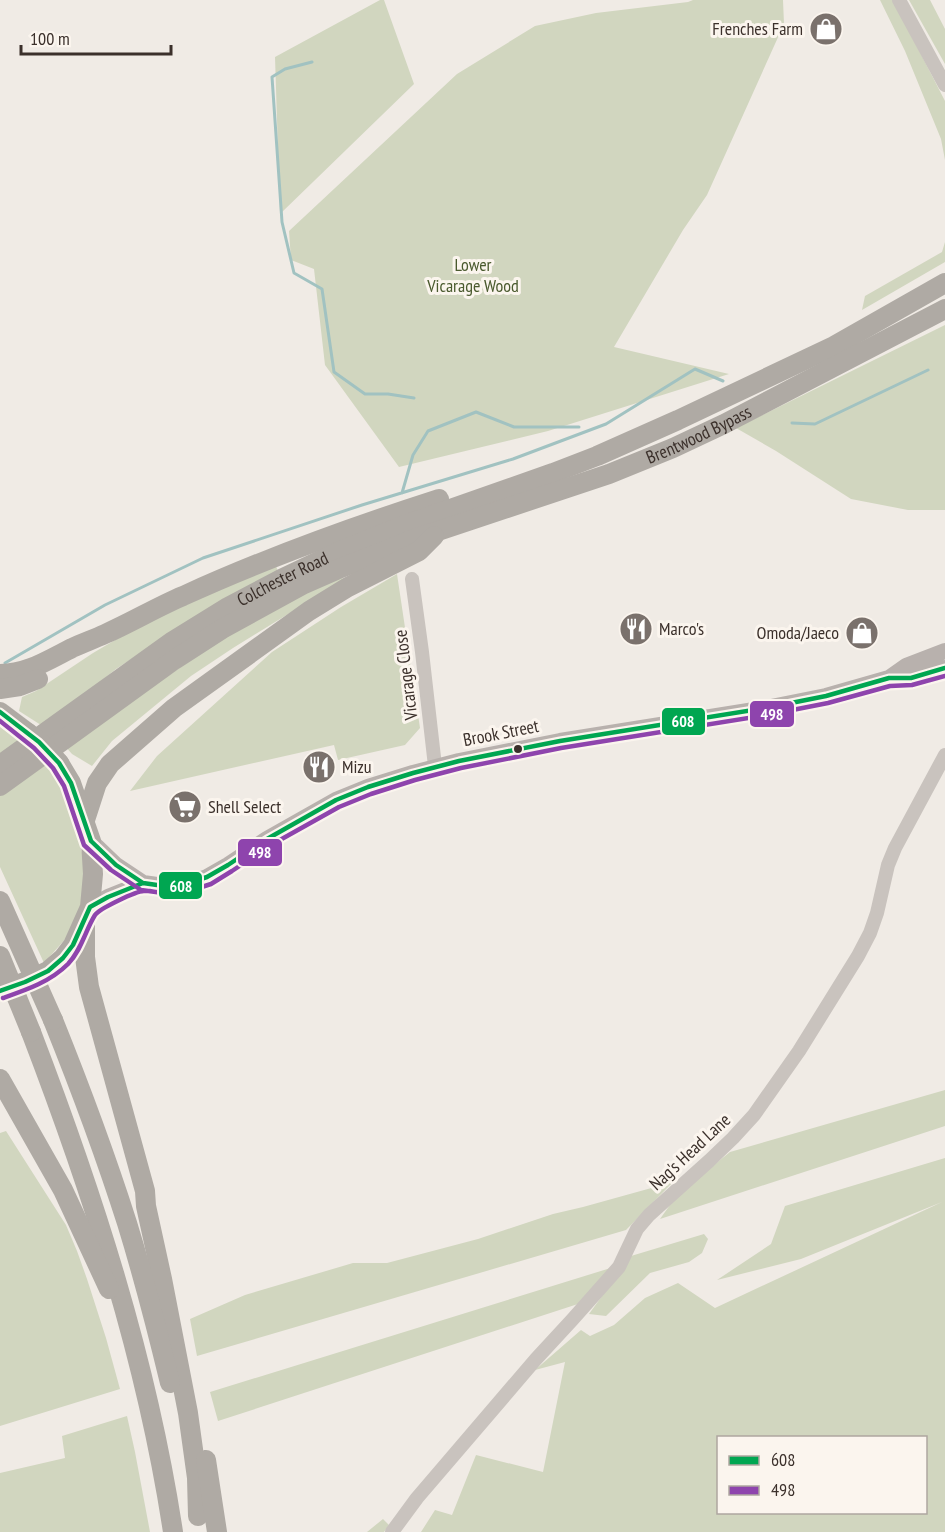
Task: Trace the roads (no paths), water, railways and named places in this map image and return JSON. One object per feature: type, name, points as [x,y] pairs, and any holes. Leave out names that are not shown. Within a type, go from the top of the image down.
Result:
[{"type":"highway","name":"Brentwood Bypass","points":[[597,456],[834,346],[945,283]]},
{"type":"highway","name":"Brentwood Bypass","points":[[440,530],[609,474],[673,448],[746,413],[945,309]]},
{"type":"highway","points":[[0,674],[24,672],[34,668],[180,597],[272,558],[386,516],[522,472],[597,456]]},
{"type":"highway","name":"Colchester Road","points":[[0,765],[173,641],[228,607],[280,579],[402,526],[597,456]]},
{"type":"highway","points":[[85,820],[97,783],[110,764],[174,708],[309,611],[348,587],[419,551],[440,530]]},
{"type":"highway","name":"Colchester Road","points":[[0,786],[174,660],[222,629],[274,600],[336,570],[440,530]]},
{"type":"highway","points":[[0,689],[20,686],[40,678],[77,656],[105,634]]},
{"type":"highway","points":[[0,712],[46,748],[59,763],[70,783],[91,841],[93,874],[85,957],[88,987],[167,1268],[218,1532]]},
{"type":"highway","points":[[0,901],[53,1020],[102,1148],[139,1263],[175,1404],[199,1524]]},
{"type":"highway","points":[[0,991],[48,971],[63,958],[73,945],[88,914]]},
{"type":"highway","points":[[0,956],[32,1032],[67,1126],[105,1239],[154,1431],[173,1532]]},
{"type":"highway","points":[[0,1079],[63,1190],[128,1324]]},
{"type":"highway","points":[[145,1191],[146,1206],[194,1448],[199,1524]]},
{"type":"main road","name":"Brook Street","points":[[889,678],[906,666],[945,651]]},
{"type":"main road","name":"Brook Street","points":[[91,841],[116,865],[143,883],[180,886],[207,877],[267,839],[336,800],[390,779],[435,766],[560,741],[766,708],[826,696],[889,678],[911,678],[945,668]]},
{"type":"main road","name":"Brook Street","points":[[88,914],[108,897],[143,883]]},
{"type":"street","points":[[899,0],[945,84]]},
{"type":"street","name":"Vicarage Close","points":[[412,579],[435,766]]},
{"type":"street","name":"Nag's Head Lane","points":[[392,1532],[417,1498],[536,1359],[619,1267],[637,1229],[649,1215],[710,1161],[754,1115],[799,1051],[858,956],[870,933],[888,865],[895,848],[945,754]]},
{"type":"waterway","points":[[312,62],[285,69],[272,77],[282,222],[294,273],[322,289],[334,372],[365,394],[388,394],[414,398]]},
{"type":"waterway","points":[[5,663],[105,605],[203,558],[362,505],[513,459],[606,424],[695,369],[723,381]]},
{"type":"waterway","points":[[792,423],[815,424],[928,370]]},
{"type":"waterway","points":[[402,493],[413,455],[428,431],[476,412],[514,427],[579,427]]},
{"type":"place","name":"Frenches Farm","points":[[826,29]]},
{"type":"place","name":"Marco's","points":[[636,629]]},
{"type":"place","name":"Omoda/Jaeco","points":[[862,633]]},
{"type":"place","name":"Mizu","points":[[319,767]]},
{"type":"place","name":"Shell Select","points":[[185,807]]},
{"type":"park label","name":"Lower Vicarage Wood","points":[[473,275]]}]
